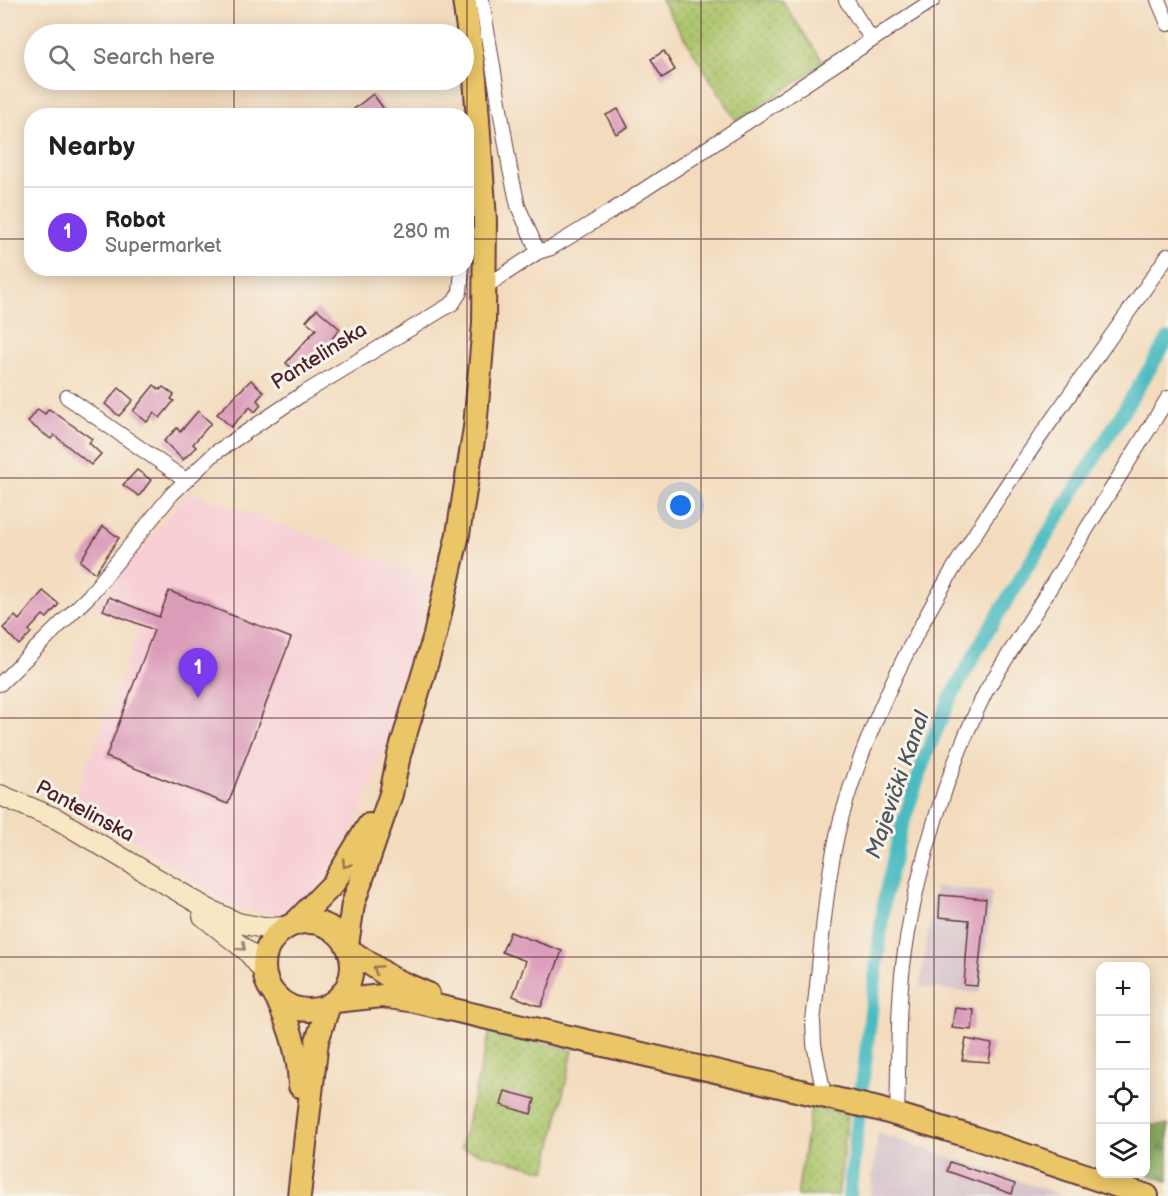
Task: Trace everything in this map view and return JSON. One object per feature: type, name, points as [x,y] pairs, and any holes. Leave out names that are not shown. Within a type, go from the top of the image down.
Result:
[{"type":"main road","points":[[464,0],[467,24]]},
{"type":"main road","points":[[299,1196],[317,1041],[332,1003],[345,991],[351,978],[352,964],[348,948],[353,904],[391,794],[399,755],[435,634],[462,516],[475,428],[484,287],[482,151],[474,84]]},
{"type":"main road","points":[[265,973],[265,959],[269,946],[278,934],[292,926],[333,884],[351,858],[370,824],[399,755]]},
{"type":"main road","name":"Pantelinska","points":[[0,795],[57,819],[147,872]]},
{"type":"main road","points":[[147,872],[208,909],[238,923],[264,928],[292,926],[306,922],[330,928],[348,948],[393,980],[488,1017]]},
{"type":"main road","points":[[147,872],[248,952],[265,973],[291,1027],[299,1057],[303,1151]]},
{"type":"main road","points":[[276,996],[288,1005],[302,1009],[316,1009],[332,1003],[382,996],[488,1017],[534,1030],[832,1097],[972,1137],[1147,1196]]},
{"type":"street","points":[[482,0],[518,206],[538,252]]},
{"type":"street","points":[[846,0],[872,40]]},
{"type":"street","points":[[484,287],[538,252],[551,248],[610,212],[933,0]]},
{"type":"street","points":[[1158,0],[1168,24]]},
{"type":"street","points":[[832,1097],[814,1044],[813,1021],[841,820],[880,708],[935,600],[1043,433],[1168,255]]},
{"type":"street","name":"Pantelinska","points":[[0,684],[89,596],[186,480],[215,453],[282,408],[428,316],[453,303],[460,292],[461,276]]},
{"type":"street","points":[[67,397],[186,480]]},
{"type":"street","points":[[887,1112],[905,952],[936,820],[961,742],[986,691],[1168,398]]},
{"type":"shaded area","points":[[189,491],[433,580],[377,773],[350,836],[316,889],[299,909],[279,914],[255,911],[227,903],[192,881],[103,817],[67,799],[76,793],[140,628],[91,609]]},
{"type":"shaded area","points":[[935,887],[992,892],[980,993],[920,987]]},
{"type":"shaded area","points":[[878,1133],[1064,1196],[870,1196]]},
{"type":"green space","points":[[661,0],[781,0],[824,63],[737,122]]},
{"type":"green space","points":[[490,1031],[573,1050],[546,1171],[461,1148]]},
{"type":"green space","points":[[811,1107],[844,1112],[848,1116],[838,1196],[797,1196]]},
{"type":"green space","points":[[1150,1125],[1168,1125],[1168,1182],[1150,1175]]},
{"type":"building","points":[[664,51],[675,70],[662,78],[651,59]]},
{"type":"building","points":[[373,94],[383,108],[355,108]]},
{"type":"building","points":[[618,109],[628,127],[616,134],[606,115]]},
{"type":"building","points":[[317,309],[340,329],[315,359],[319,363],[313,370],[309,366],[300,376],[286,363],[316,329],[306,321]]},
{"type":"building","points":[[251,380],[264,392],[257,400],[261,405],[255,412],[250,407],[231,427],[217,414]]},
{"type":"building","points":[[154,385],[160,390],[163,387],[174,395],[171,399],[174,401],[160,418],[154,413],[147,422],[133,411]]},
{"type":"building","points":[[119,388],[133,400],[119,416],[105,404]]},
{"type":"building","points":[[38,409],[45,414],[49,409],[92,439],[89,443],[101,454],[91,465],[54,435],[51,439],[28,422]]},
{"type":"building","points":[[198,411],[211,423],[193,444],[196,447],[183,460],[164,441],[177,428],[180,432]]},
{"type":"building","points":[[137,470],[151,480],[139,496],[123,485]]},
{"type":"building","points":[[103,526],[119,538],[95,573],[80,561]]},
{"type":"building","points":[[43,591],[59,604],[47,618],[43,615],[29,630],[31,633],[19,645],[3,628],[15,616],[19,620]]},
{"type":"building","points":[[169,591],[291,638],[228,804],[106,757],[154,630],[103,610],[109,597],[159,617]]},
{"type":"building","points":[[940,895],[986,899],[977,986],[964,985],[969,920],[939,917]]},
{"type":"building","points":[[510,932],[562,951],[541,1007],[513,996],[526,961],[502,952]]},
{"type":"building","points":[[955,1008],[974,1010],[972,1030],[952,1028]]},
{"type":"building","points":[[966,1039],[992,1044],[989,1062],[962,1060]]},
{"type":"building","points":[[505,1091],[535,1099],[531,1114],[501,1105]]},
{"type":"building","points":[[950,1162],[1015,1184],[1012,1194],[947,1171]]},
{"type":"waterway","name":"Majevički Kanal","points":[[849,1196],[885,895],[901,829],[924,760],[949,701],[986,634],[1168,339]]},
{"type":"place","name":"Robot","points":[[198,698]]}]
